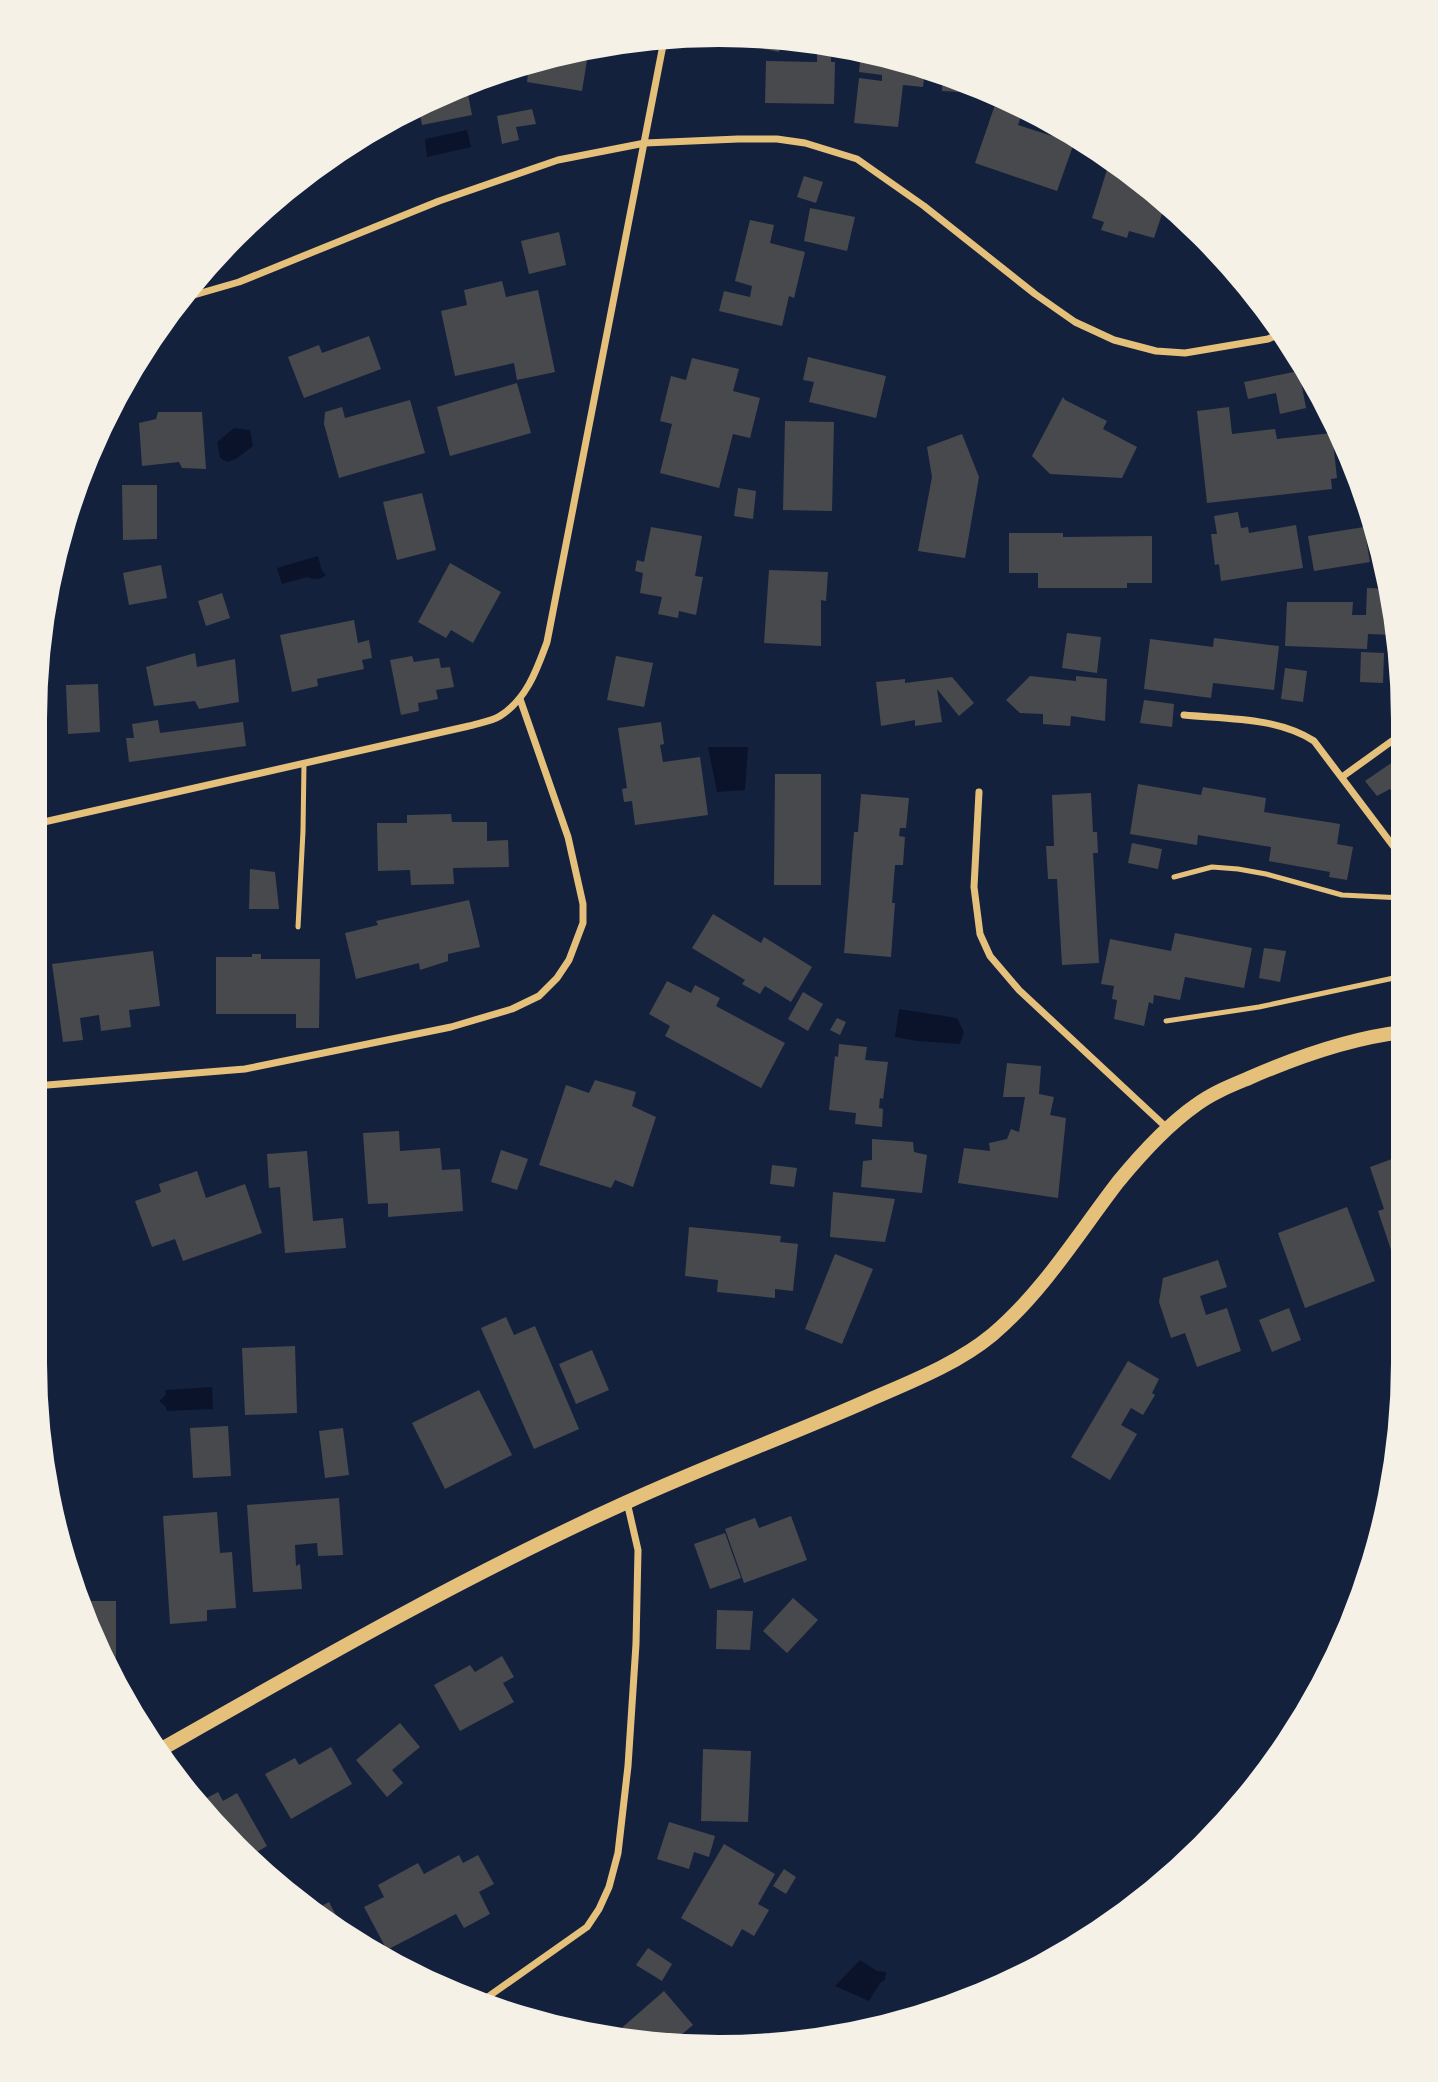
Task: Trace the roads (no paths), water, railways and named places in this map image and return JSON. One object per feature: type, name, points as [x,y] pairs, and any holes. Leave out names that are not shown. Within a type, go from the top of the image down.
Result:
[{"type":"main road","points":[[168,1747],[480,1572],[627,1502],[910,1382],[957,1358],[989,1338],[1016,1313],[1120,1181],[1167,1128],[1214,1093],[1283,1063],[1341,1045],[1391,1035]]},
{"type":"street","points":[[47,821],[469,726],[499,716],[520,699],[535,674],[547,642],[662,50]]},
{"type":"street","points":[[200,293],[239,282],[439,201],[558,160],[645,143],[777,139],[805,143],[857,159],[924,206],[1035,295],[1075,322],[1133,347],[1185,353],[1272,337]]},
{"type":"street","points":[[47,1085],[245,1069],[451,1027],[512,1009],[539,996],[557,978],[569,960],[583,923],[583,904],[568,837],[520,699]]},
{"type":"street","points":[[1184,715],[1284,727],[1314,741],[1391,843]]},
{"type":"street","points":[[1342,777],[1391,742]]},
{"type":"street","points":[[979,792],[974,887],[980,934],[990,956],[1019,990],[1167,1128]]},
{"type":"street","points":[[491,1995],[587,1927],[609,1887],[618,1853],[628,1766],[636,1644],[638,1550],[627,1502]]},
{"type":"lane","points":[[298,927],[304,763]]},
{"type":"lane","points":[[1174,877],[1212,867],[1266,874],[1342,895],[1391,897]]},
{"type":"lane","points":[[1166,1021],[1259,1007],[1391,979]]},
{"type":"water","points":[[467,130],[471,147],[427,157],[425,139]]},
{"type":"water","points":[[234,428],[250,430],[253,446],[236,459],[227,462],[220,458],[217,442]]},
{"type":"water","points":[[318,556],[322,571],[326,575],[319,579],[307,577],[282,584],[277,568]]},
{"type":"water","points":[[708,747],[748,747],[745,790],[717,792]]},
{"type":"water","points":[[899,1009],[957,1018],[964,1032],[960,1044],[895,1037]]},
{"type":"water","points":[[212,1387],[213,1409],[167,1411],[159,1401],[166,1395],[165,1390]]},
{"type":"water","points":[[860,1960],[877,1971],[886,1972],[885,1980],[880,1983],[869,2001],[835,1986]]}]
